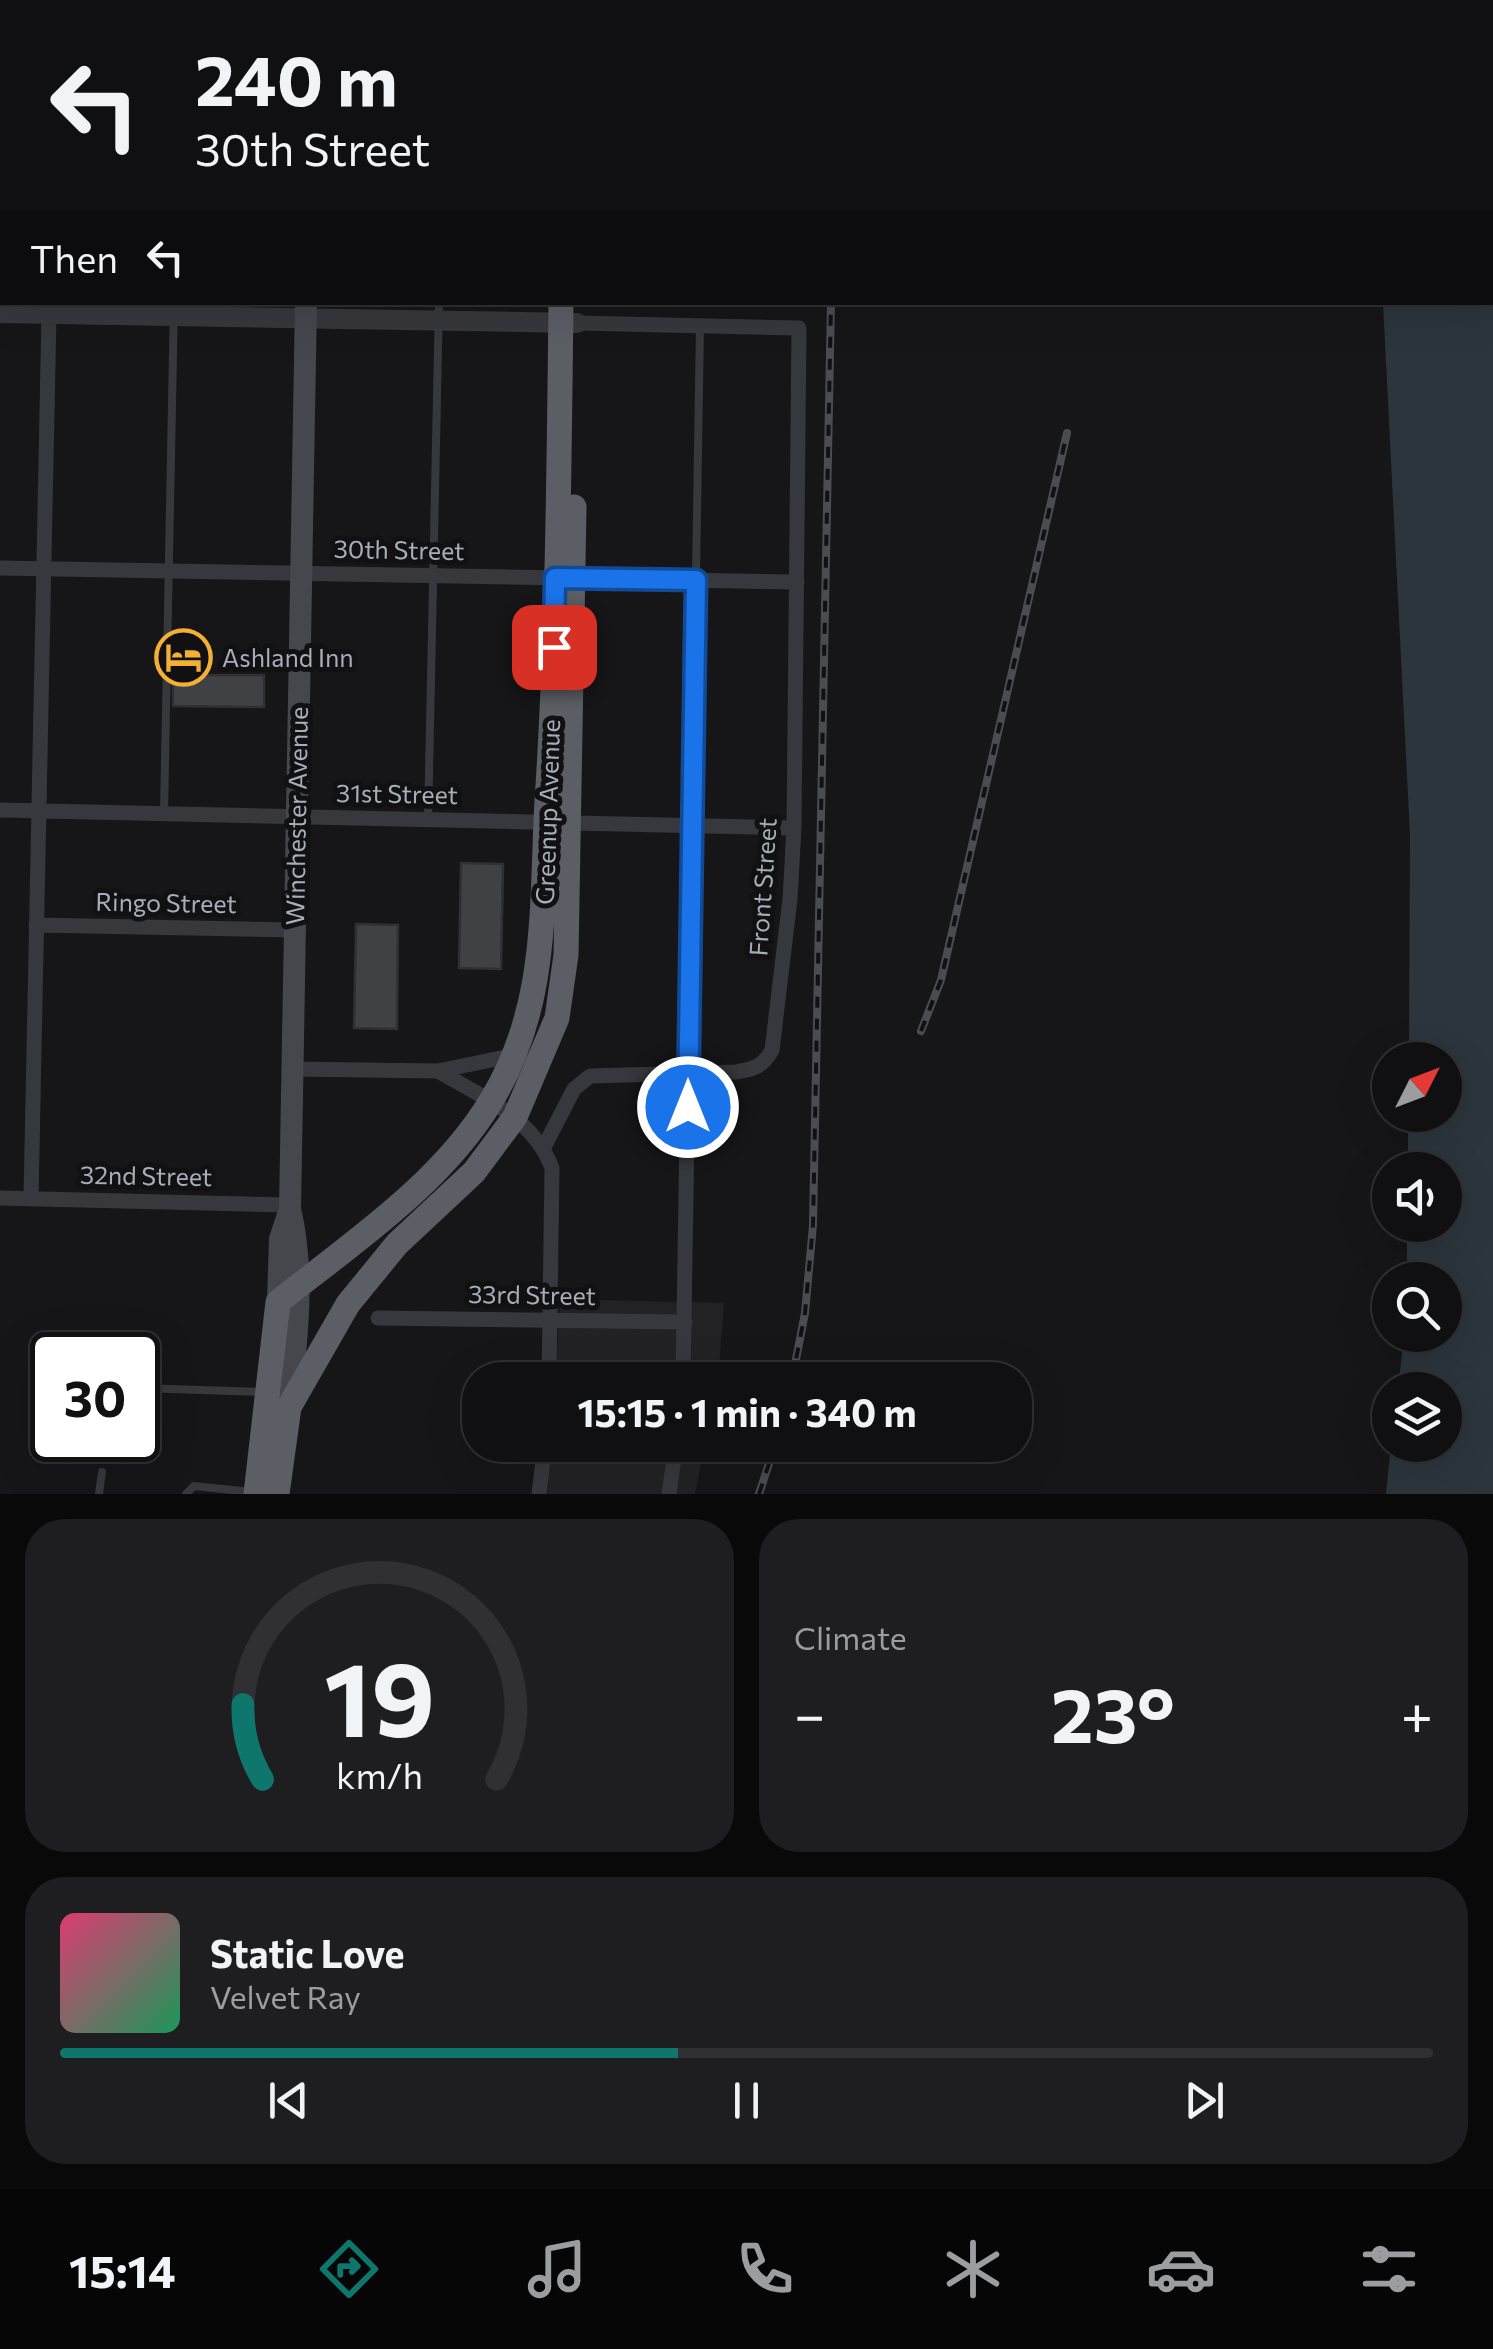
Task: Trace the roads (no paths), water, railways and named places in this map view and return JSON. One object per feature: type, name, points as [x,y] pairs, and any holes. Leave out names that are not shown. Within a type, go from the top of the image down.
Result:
[{"type":"highway","name":"Greenup Avenue","points":[[280,1400],[363,1283],[397,1244],[474,1172],[515,1117],[545,1050],[562,989],[557,823],[569,313]]},
{"type":"highway","name":"Greenup Avenue","points":[[288,1294],[423,1182],[491,1102],[516,1054],[540,967],[557,823]]},
{"type":"highway","name":"Winchester Avenue","points":[[263,1493],[280,1400],[288,1294]]},
{"type":"main road","name":"Winchester Avenue","points":[[288,1294],[298,1240],[290,1207],[306,310]]},
{"type":"street","points":[[31,1198],[49,308]]},
{"type":"street","points":[[0,313],[49,308],[569,313],[700,326]]},
{"type":"street","name":"Front Street","points":[[688,1074],[756,1068],[772,1050],[794,828],[799,328],[700,326]]},
{"type":"street","name":"30th Street","points":[[0,568],[797,582]]},
{"type":"street","name":"31st Street","points":[[0,810],[794,828]]},
{"type":"street","name":"Ringo Street","points":[[36,926],[295,930]]},
{"type":"street","points":[[292,1068],[438,1070],[516,1054]]},
{"type":"street","points":[[438,1070],[515,1117],[544,1147],[552,1168],[550,1362]]},
{"type":"street","points":[[544,1147],[574,1089],[590,1076],[688,1074],[684,1362]]},
{"type":"street","name":"32nd Street","points":[[0,1198],[290,1207]]},
{"type":"street","name":"33rd Street","points":[[378,1318],[685,1322]]},
{"type":"street","points":[[539,1494],[543,1462]]},
{"type":"street","points":[[669,1494],[674,1462]]},
{"type":"lane","points":[[164,813],[174,309]]},
{"type":"lane","points":[[428,820],[438,312]]},
{"type":"lane","points":[[688,1074],[700,326]]},
{"type":"lane","points":[[160,1390],[280,1400]]},
{"type":"lane","points":[[98,1494],[102,1472]]},
{"type":"lane","points":[[186,1494],[194,1486],[263,1493]]},
{"type":"railway","points":[[795,1362],[805,1313],[813,1225],[831,305]]},
{"type":"railway","points":[[921,1031],[941,980],[1067,433]]},
{"type":"railway","points":[[759,1494],[769,1462]]},
{"type":"place","name":"Ashland Inn","points":[[183,658]]}]
